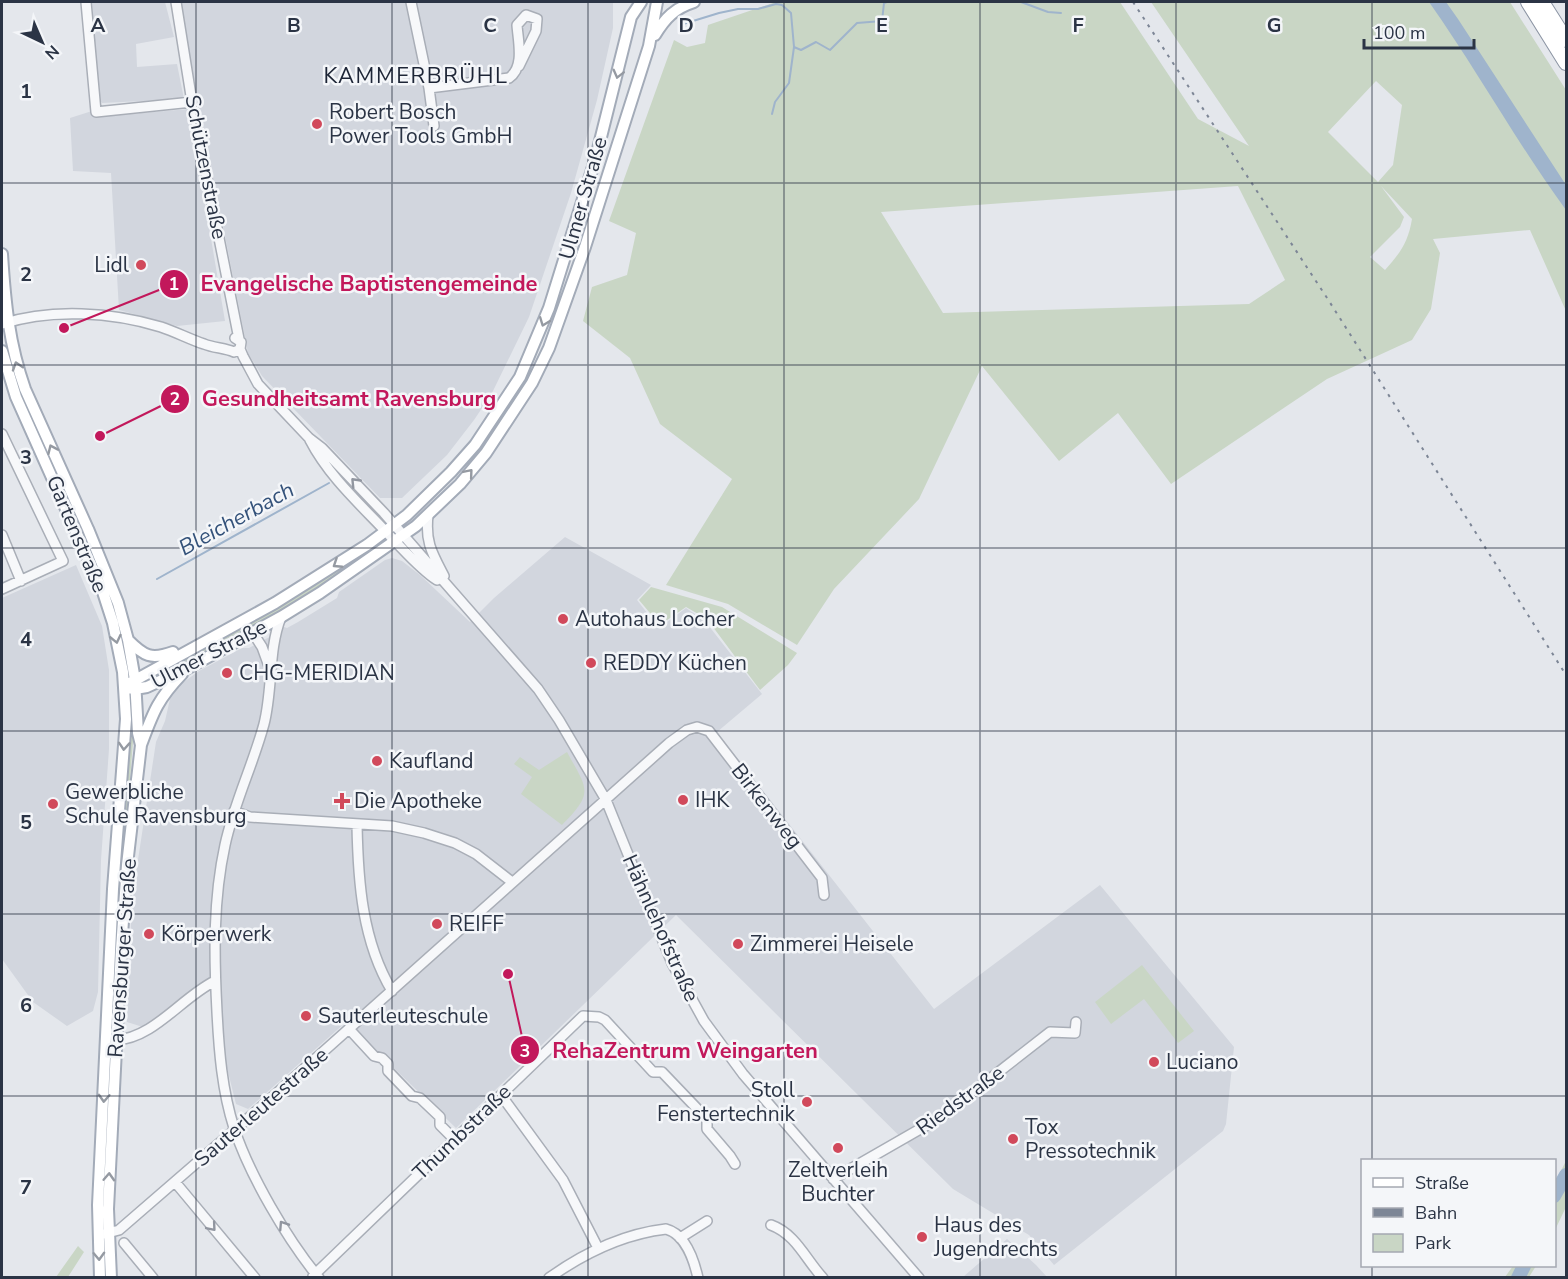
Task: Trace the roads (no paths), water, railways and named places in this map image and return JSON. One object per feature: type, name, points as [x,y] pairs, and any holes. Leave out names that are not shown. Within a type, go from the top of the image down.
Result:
[{"type":"highway","points":[[1528,2],[1566,63]]},
{"type":"highway","points":[[1542,2],[1566,40]]},
{"type":"main road","points":[[628,2],[631,17]]},
{"type":"main road","name":"Ulmer Straße","points":[[131,686],[199,644],[275,603],[390,528],[452,472],[475,445],[520,377],[536,343],[561,272],[596,157],[631,17],[641,2]]},
{"type":"main road","name":"Ulmer Straße","points":[[131,686],[147,687],[186,669],[320,593],[400,538],[428,515],[460,484],[486,453],[532,383],[549,348],[574,280],[649,45],[657,2]]},
{"type":"main road","points":[[649,45],[663,21],[674,10],[694,2]]},
{"type":"main road","name":"Gartenstraße","points":[[2,254],[4,323],[14,359],[25,390],[105,568],[130,643]]},
{"type":"main road","name":"Gartenstraße","points":[[2,351],[16,397],[105,599],[131,686]]},
{"type":"main road","points":[[130,643],[143,653],[158,657],[199,644]]},
{"type":"main road","name":"Ravensburger Straße","points":[[111,1278],[103,1234],[113,889],[131,686],[130,643]]},
{"type":"main road","points":[[141,746],[156,706],[166,690],[186,669]]},
{"type":"main road","name":"Ravensburger Straße","points":[[100,1278],[124,904],[141,746],[131,686]]},
{"type":"street","points":[[86,2],[96,112],[192,102]]},
{"type":"street","name":"Schützenstraße","points":[[176,2],[235,345],[258,384],[309,438],[322,448],[390,528]]},
{"type":"street","points":[[411,2],[429,88],[434,126]]},
{"type":"street","points":[[429,88],[509,78],[515,74],[519,66],[536,31],[537,19],[526,15],[517,24],[519,66]]},
{"type":"street","points":[[4,323],[18,318],[46,315],[127,319],[162,327],[205,345],[235,345]]},
{"type":"street","points":[[2,434],[63,561],[2,589]]},
{"type":"street","points":[[428,515],[426,532],[428,543],[450,589]]},
{"type":"street","points":[[390,528],[450,589]]},
{"type":"street","points":[[2,535],[21,580]]},
{"type":"street","name":"Hähnlehofstraße","points":[[450,589],[538,689],[606,800],[660,937],[696,1008],[743,1074],[919,1278]]},
{"type":"street","points":[[281,617],[276,630],[263,724],[234,811],[218,880],[214,925],[215,981],[219,1055],[235,1130],[254,1175],[315,1276]]},
{"type":"street","points":[[253,633],[262,647],[271,671]]},
{"type":"street","name":"Sauterleutestraße","points":[[103,1234],[119,1230],[350,1030],[562,836],[669,743],[687,730],[697,727]]},
{"type":"street","name":"Birkenweg","points":[[697,727],[709,731],[822,878],[824,896]]},
{"type":"street","points":[[234,811],[250,817],[392,826],[424,833],[455,843],[476,854],[512,882]]},
{"type":"street","points":[[357,824],[360,896],[374,951],[392,991]]},
{"type":"street","points":[[116,1040],[133,1038],[144,1032],[199,989],[215,981]]},
{"type":"street","name":"Thumbstraße","points":[[315,1276],[583,1016],[599,1017],[653,1072],[662,1072],[707,1119],[707,1130],[735,1164]]},
{"type":"street","name":"Riedstraße","points":[[833,1179],[941,1117],[1050,1032],[1075,1033],[1076,1022]]},
{"type":"street","points":[[350,1030],[374,1056],[382,1058],[388,1064],[388,1071],[412,1096],[420,1098],[440,1117],[440,1125],[454,1139]]},
{"type":"street","points":[[501,1095],[563,1180],[598,1248]]},
{"type":"street","points":[[175,1182],[255,1278]]},
{"type":"street","points":[[680,1238],[707,1221]]},
{"type":"street","points":[[771,1225],[783,1229],[808,1256],[812,1266],[823,1278]]},
{"type":"street","points":[[549,1278],[574,1260],[598,1248],[655,1230],[666,1229],[672,1230],[680,1238],[692,1257],[698,1278]]},
{"type":"street","points":[[124,1243],[153,1278]]},
{"type":"water","points":[[1429,2],[1446,2],[1458,19],[1566,185],[1566,210],[1531,159]]},
{"type":"waterway","points":[[680,25],[719,13],[738,9],[758,9],[776,4],[782,5],[791,13],[794,47],[801,50],[816,42],[830,50],[857,23],[882,21],[884,3],[887,2]]},
{"type":"waterway","points":[[1021,2],[1048,12],[1061,13]]},
{"type":"waterway","points":[[772,114],[775,102],[789,83],[794,47]]},
{"type":"waterway","name":"Bleicherbach","points":[[157,579],[329,483]]},
{"type":"waterway","points":[[1556,1192],[1566,1175]]},
{"type":"waterway","points":[[1518,1278],[1524,1267]]},
{"type":"railway","points":[[1133,2],[1329,301],[1566,675]]},
{"type":"place","name":"Robert Bosch Power Tools GmbH","points":[[317,124]]},
{"type":"place","name":"Lidl","points":[[141,265]]},
{"type":"place","name":"Evangelische Baptistengemeinde","points":[[64,328]]},
{"type":"place","name":"Gesundheitsamt Ravensburg","points":[[100,436]]},
{"type":"place","name":"Autohaus Locher","points":[[563,619]]},
{"type":"place","name":"REDDY Küchen","points":[[591,663]]},
{"type":"place","name":"CHG-MERIDIAN","points":[[227,673]]},
{"type":"place","name":"Kaufland","points":[[377,761]]},
{"type":"place","name":"IHK","points":[[683,800]]},
{"type":"place","name":"Die Apotheke","points":[[342,801]]},
{"type":"place","name":"Gewerbliche Schule Ravensburg","points":[[53,804]]},
{"type":"place","name":"REIFF","points":[[437,924]]},
{"type":"place","name":"Körperwerk","points":[[149,934]]},
{"type":"place","name":"Zimmerei Heisele","points":[[738,944]]},
{"type":"place","name":"RehaZentrum Weingarten","points":[[508,974]]},
{"type":"place","name":"Sauterleuteschule","points":[[306,1016]]},
{"type":"place","name":"Luciano","points":[[1154,1062]]},
{"type":"place","name":"Stoll Fenstertechnik","points":[[807,1102]]},
{"type":"place","name":"Tox Pressotechnik","points":[[1013,1139]]},
{"type":"place","name":"Zeltverleih Buchter","points":[[838,1148]]},
{"type":"place","name":"Haus des Jugendrechts","points":[[922,1237]]},
{"type":"district","name":"KAMMERBRÜHL","points":[[416,75]]}]
